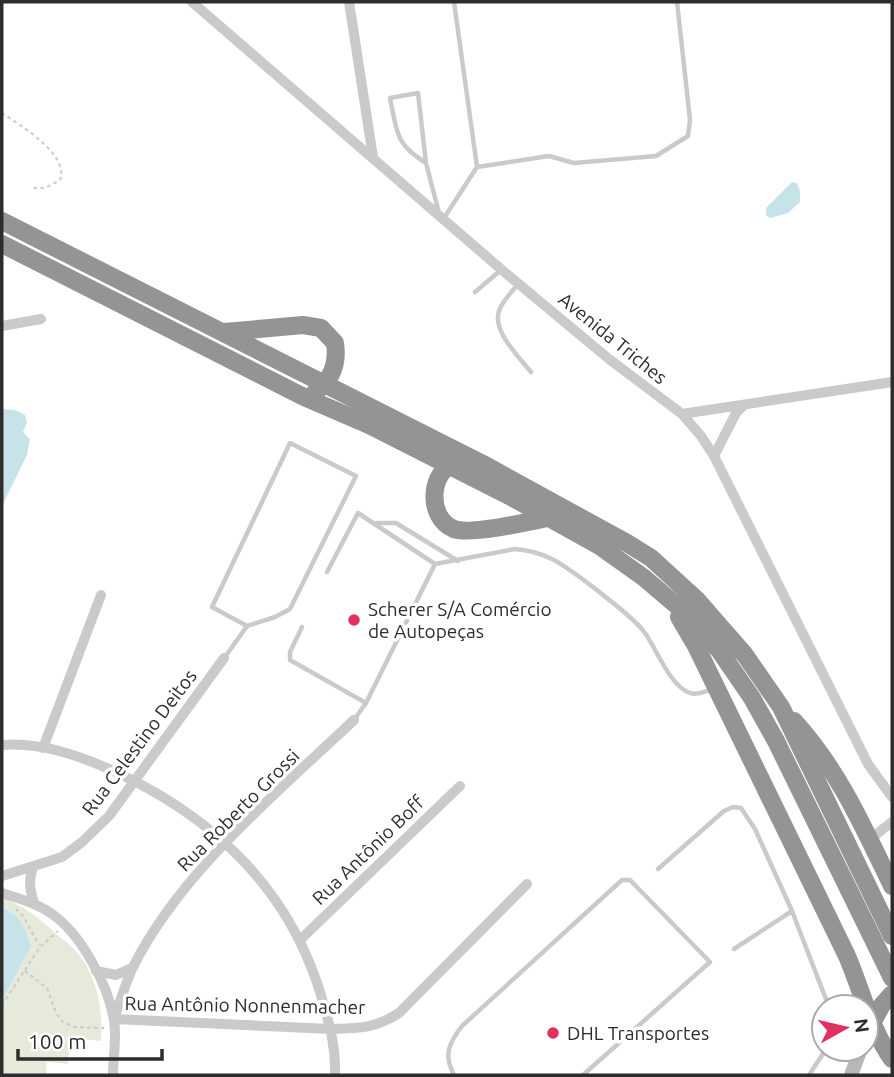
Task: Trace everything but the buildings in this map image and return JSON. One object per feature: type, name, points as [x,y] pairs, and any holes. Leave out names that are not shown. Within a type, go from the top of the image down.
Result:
[{"type":"highway","points":[[2,221],[484,464],[651,558],[689,592],[722,627],[764,679],[892,936]]},
{"type":"highway","points":[[2,244],[304,397],[369,425],[449,465],[547,518],[616,556],[689,616],[719,650],[752,698],[776,741],[892,978]]},
{"type":"highway","points":[[224,332],[303,325],[321,328],[330,335],[336,352],[335,364],[325,385],[304,397]]},
{"type":"highway","points":[[484,464],[449,465],[439,475],[434,491],[437,510],[444,522],[453,528],[468,530],[547,518]]},
{"type":"highway","points":[[668,599],[696,646],[863,993]]},
{"type":"highway","points":[[780,707],[811,740],[836,776],[892,886]]},
{"type":"highway","points":[[880,1009],[892,994]]},
{"type":"highway","points":[[880,1044],[892,1059]]},
{"type":"street","name":"Avenida Triches","points":[[192,2],[502,270],[609,359],[681,414],[701,436],[868,764],[892,797]]},
{"type":"street","points":[[349,2],[373,157]]},
{"type":"street","points":[[2,326],[41,319]]},
{"type":"street","points":[[681,414],[892,382]]},
{"type":"street","points":[[713,456],[736,413],[744,405]]},
{"type":"street","points":[[43,748],[101,594]]},
{"type":"street","name":"Rua Celestino Deitos","points":[[2,876],[62,857],[110,816],[224,658]]},
{"type":"street","name":"Rua Roberto Grossi","points":[[114,1024],[133,968],[173,904],[226,842],[354,720]]},
{"type":"street","points":[[2,745],[43,748],[73,755],[136,781],[199,820],[226,842],[275,897],[300,940],[331,1029],[335,1075]]},
{"type":"street","name":"Rua Antônio Boff","points":[[300,940],[460,786]]},
{"type":"street","points":[[869,840],[892,822]]},
{"type":"street","points":[[33,867],[29,888],[34,904]]},
{"type":"street","name":"Rua Antônio Nonnenmacher","points":[[114,1024],[331,1029],[365,1028],[381,1024],[399,1013],[527,884]]},
{"type":"street","points":[[2,893],[34,904],[67,926],[96,971],[114,1024],[113,1075]]},
{"type":"street","points":[[96,971],[116,975],[133,968]]},
{"type":"lane","points":[[442,217],[477,167],[454,2]]},
{"type":"lane","points":[[477,167],[549,156],[574,163],[656,156],[688,136],[690,120],[677,2]]},
{"type":"lane","points":[[426,163],[403,146],[397,133],[390,98],[418,93],[426,163],[442,217]]},
{"type":"lane","points":[[475,292],[502,270]]},
{"type":"lane","points":[[519,283],[502,305],[497,324],[531,372]]},
{"type":"lane","points":[[224,658],[247,626],[290,609],[356,476],[290,443],[212,607],[247,626]]},
{"type":"lane","points":[[327,572],[358,513],[435,564],[526,549],[554,560],[631,618],[644,631],[669,674],[689,693],[699,694],[715,688]]},
{"type":"lane","points":[[374,524],[396,523],[458,561]]},
{"type":"lane","points":[[354,720],[366,703],[435,564]]},
{"type":"lane","points":[[302,627],[290,652],[290,660],[366,703]]},
{"type":"lane","points":[[658,869],[724,811],[733,807],[741,808],[755,829],[792,911],[824,993]]},
{"type":"lane","points":[[454,1075],[448,1054],[450,1041],[462,1026],[622,880],[631,880],[710,962],[583,1075]]},
{"type":"lane","points":[[734,949],[792,911]]},
{"type":"path","points":[[2,113],[36,136],[61,164],[63,172],[60,180],[45,188],[33,188]]},
{"type":"path","points":[[15,908],[23,916],[40,947]]},
{"type":"path","points":[[2,1005],[40,947],[48,938],[67,926]]},
{"type":"path","points":[[25,971],[47,988],[56,1013],[63,1022],[74,1027],[114,1024]]},
{"type":"green space","points":[[2,898],[30,912],[72,947],[87,967],[97,991],[101,1041],[70,1038],[68,1064],[47,1062],[46,1075],[2,1075]]},
{"type":"water","points":[[792,182],[797,183],[800,202],[788,213],[770,218],[766,215],[766,208]]},
{"type":"water","points":[[2,409],[15,410],[25,415],[27,422],[23,432],[30,439],[27,455],[2,506]]},
{"type":"water","points":[[2,908],[17,918],[31,946],[2,1000]]},
{"type":"place","name":"Scherer S/A Comércio de Autopeças","points":[[354,620]]},
{"type":"place","name":"DHL Transportes","points":[[553,1033]]}]
